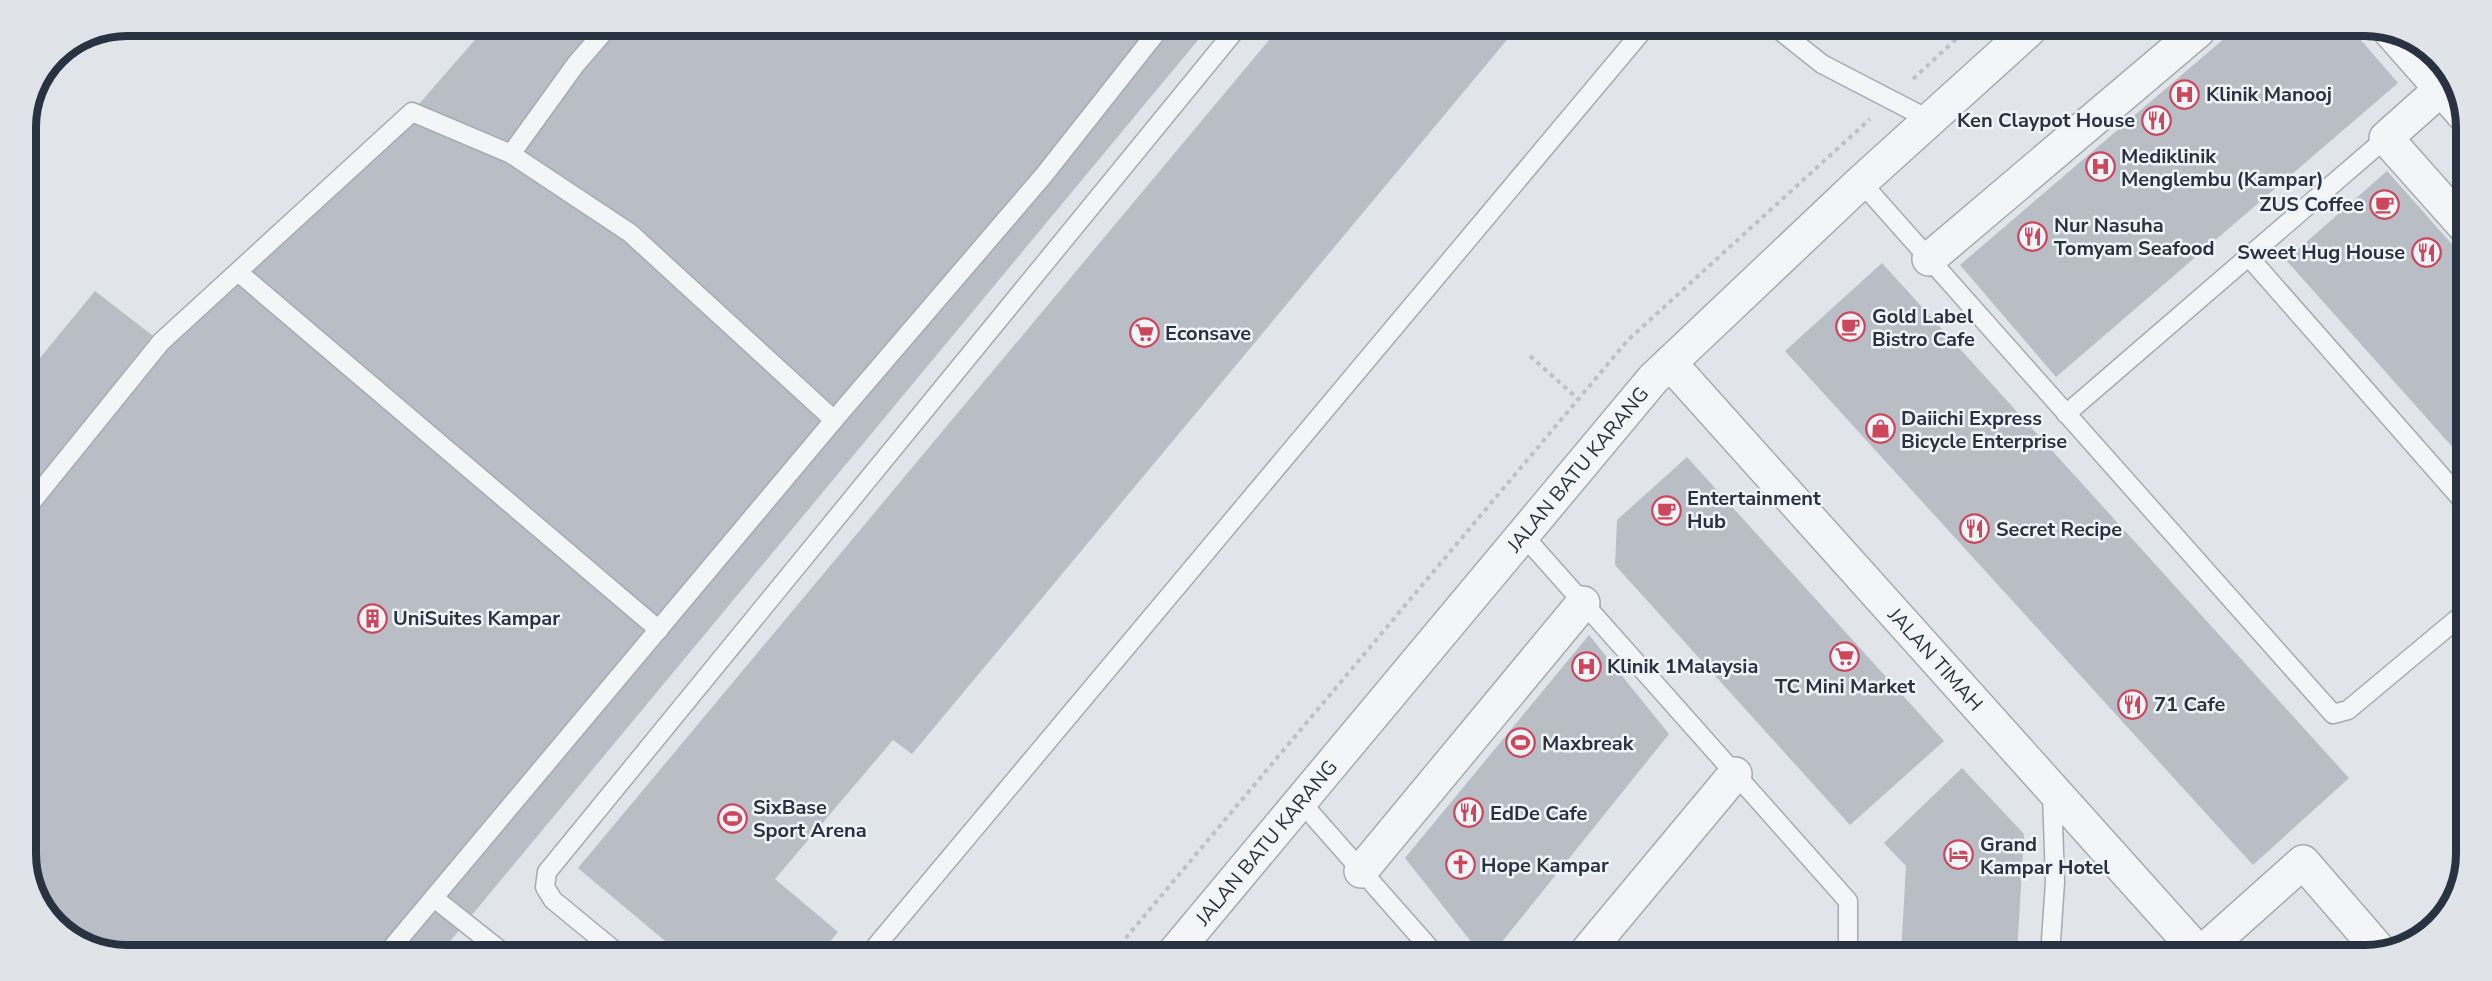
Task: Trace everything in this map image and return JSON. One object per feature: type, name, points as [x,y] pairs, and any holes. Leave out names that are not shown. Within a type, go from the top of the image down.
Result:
[{"type":"street","name":"JALAN BATU KARANG","points":[[1181,945],[1653,379],[1861,182],[2022,36]]},
{"type":"street","points":[[1929,259],[2191,36]]},
{"type":"street","points":[[2401,44],[2453,102]]},
{"type":"street","points":[[2441,89],[2386,138],[2456,217]]},
{"type":"street","name":"JALAN TIMAH","points":[[1670,363],[2193,945]]},
{"type":"street","points":[[1361,870],[1583,603]]},
{"type":"street","points":[[1592,945],[1735,774]]},
{"type":"street","points":[[2211,945],[2303,862],[2374,944]]},
{"type":"lane","points":[[511,154],[576,64],[600,36]]},
{"type":"lane","points":[[394,945],[834,420],[1044,175],[1154,36]]},
{"type":"lane","points":[[608,945],[553,900],[544,887],[547,872],[1230,36]]},
{"type":"lane","points":[[877,945],[1638,36]]},
{"type":"lane","points":[[1786,36],[1822,64],[1930,120]]},
{"type":"lane","points":[[36,497],[161,342],[412,112],[511,154],[630,233],[834,420]]},
{"type":"lane","points":[[2066,414],[2386,138]]},
{"type":"lane","points":[[1861,182],[2332,714],[2348,710],[2456,620]]},
{"type":"lane","points":[[2248,256],[2456,493]]},
{"type":"lane","points":[[238,272],[659,630]]},
{"type":"lane","points":[[1523,535],[1848,901],[1848,945]]},
{"type":"lane","points":[[2051,945],[2055,882],[2052,786]]},
{"type":"lane","points":[[1300,801],[1427,945]]},
{"type":"lane","points":[[434,898],[493,945]]},
{"type":"path","points":[[1120,945],[1628,340],[1960,36]]},
{"type":"path","points":[[1530,356],[1578,399]]},
{"type":"building","name":"UniSuites Kampar","points":[[478,36],[1201,36],[447,945],[127,945],[87,936],[76,930],[55,909],[45,894],[36,860],[36,363],[95,291],[161,342],[412,112]]},
{"type":"building","name":"Econsave","points":[[1272,36],[1510,36],[912,754],[893,740],[775,879],[838,932],[827,945],[670,945],[578,868]]},
{"type":"building","points":[[2227,36],[2357,36],[2398,83],[2056,377],[1960,265]]},
{"type":"building","points":[[2387,171],[2456,249],[2456,451],[2286,260]]},
{"type":"building","points":[[1882,263],[2349,778],[2253,865],[1785,351]]},
{"type":"building","points":[[1687,457],[1944,741],[1850,825],[1615,565],[1617,520]]},
{"type":"building","points":[[1589,635],[1669,734],[1499,945],[1474,945],[1405,858]]},
{"type":"building","name":"Grand Kampar Hotel","points":[[1962,768],[2024,834],[2018,945],[1902,945],[1906,866],[1884,843]]},
{"type":"place","name":"Klinik Manooj","points":[[2185,94]]},
{"type":"place","name":"Ken Claypot House","points":[[2156,120]]},
{"type":"place","name":"Mediklinik Menglembu (Kampar)","points":[[2100,167]]},
{"type":"place","name":"ZUS Coffee","points":[[2385,204]]},
{"type":"place","name":"Nur Nasuha Tomyam Seafood","points":[[2033,236]]},
{"type":"place","name":"Sweet Hug House","points":[[2426,252]]},
{"type":"place","name":"Gold Label Bistro Cafe","points":[[1851,327]]},
{"type":"place","name":"Econsave","points":[[1144,333]]},
{"type":"place","name":"Daiichi Express Bicycle Enterprise","points":[[1880,429]]},
{"type":"place","name":"Entertainment Hub","points":[[1666,510]]},
{"type":"place","name":"Secret Recipe","points":[[1975,529]]},
{"type":"place","name":"UniSuites Kampar","points":[[372,618]]},
{"type":"place","name":"TC Mini Market","points":[[1845,656]]},
{"type":"place","name":"Klinik 1Malaysia","points":[[1586,666]]},
{"type":"place","name":"71 Cafe","points":[[2133,704]]},
{"type":"place","name":"Maxbreak","points":[[1521,743]]},
{"type":"place","name":"EdDe Cafe","points":[[1469,813]]},
{"type":"place","name":"SixBase Sport Arena","points":[[732,818]]},
{"type":"place","name":"Grand Kampar Hotel","points":[[1959,855]]},
{"type":"place","name":"Hope Kampar","points":[[1460,865]]}]
